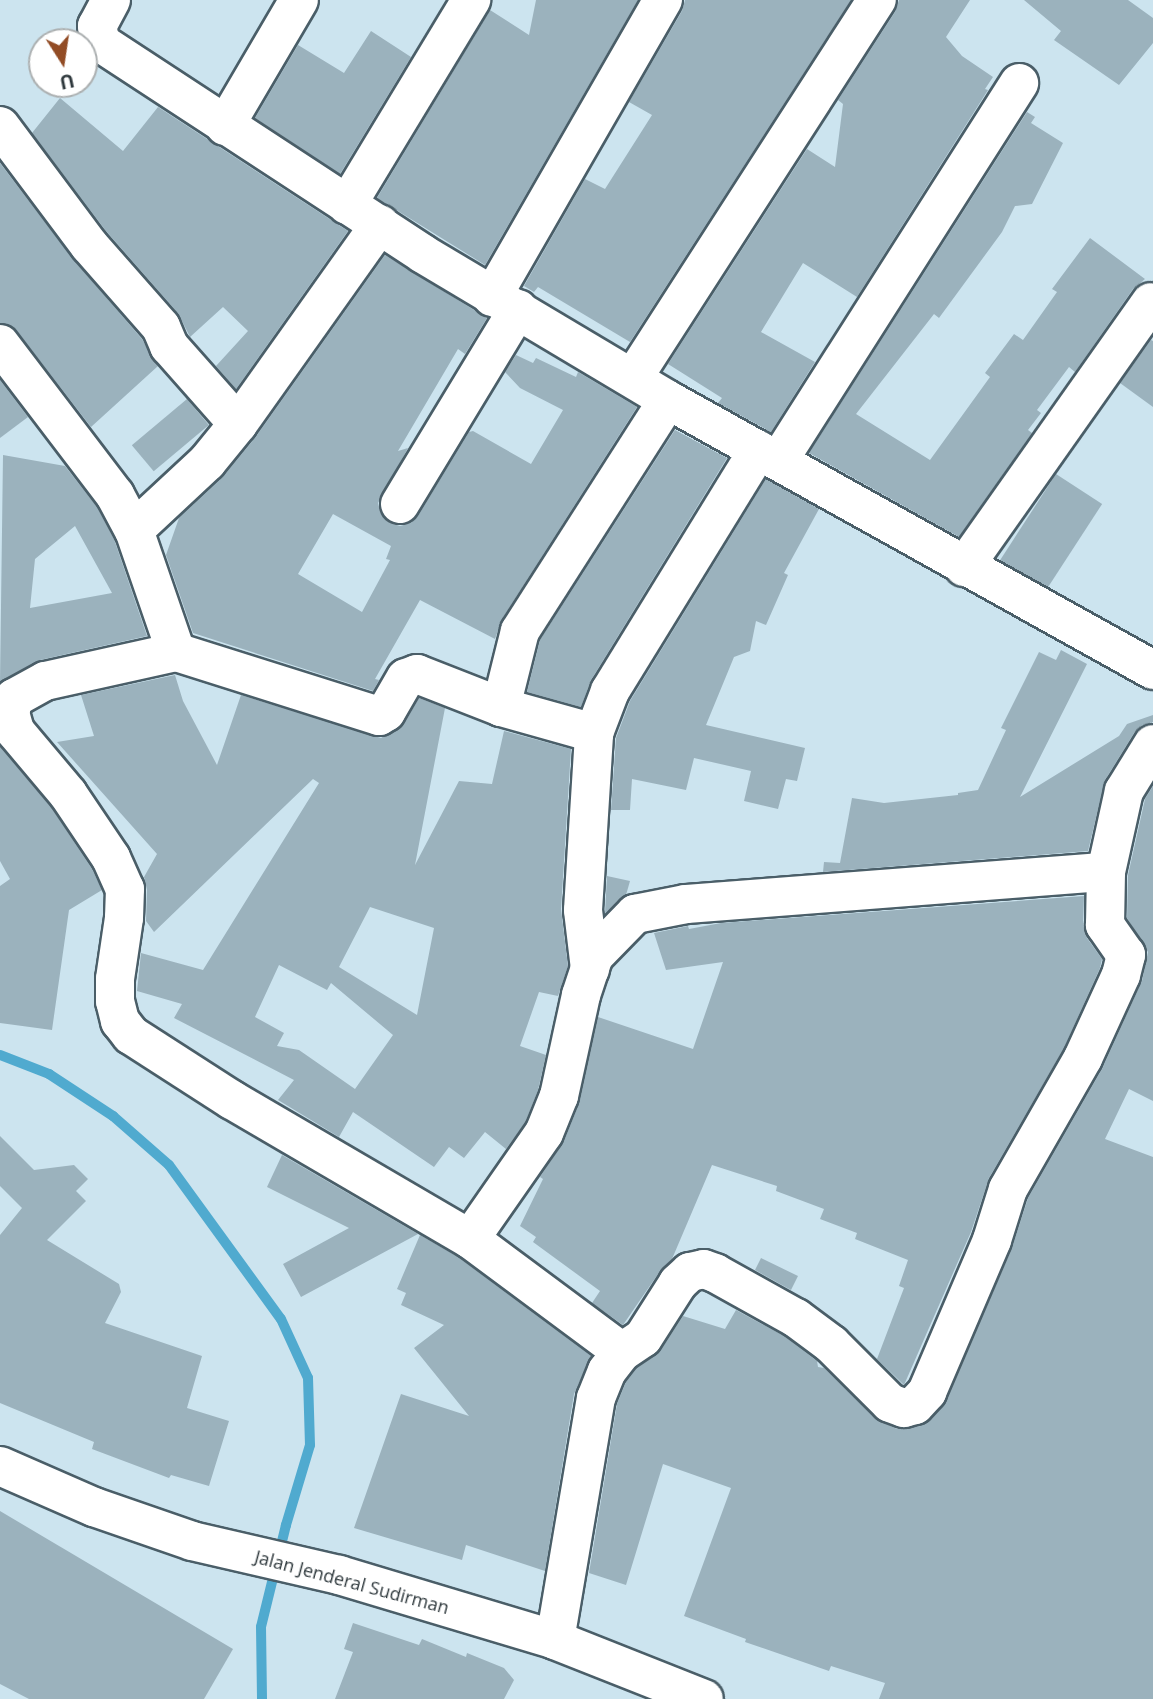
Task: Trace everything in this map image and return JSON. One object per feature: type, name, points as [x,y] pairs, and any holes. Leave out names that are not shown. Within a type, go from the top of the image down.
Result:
[{"type":"main road","points":[[111,0],[97,26],[101,43],[347,205],[668,400],[1153,670]]},
{"type":"main road","points":[[225,126],[299,0]]},
{"type":"main road","points":[[347,205],[471,0]]},
{"type":"main road","points":[[400,504],[663,0]]},
{"type":"main road","points":[[633,377],[877,0]]},
{"type":"main road","points":[[590,969],[583,910],[594,733],[610,691],[1019,83]]},
{"type":"main road","points":[[0,126],[89,245],[161,327],[169,346],[238,424]]},
{"type":"main road","points":[[134,530],[207,461],[238,424],[380,224]]},
{"type":"main road","points":[[964,567],[1151,302]]},
{"type":"main road","points":[[0,344],[115,495],[134,530],[176,652]]},
{"type":"main road","points":[[501,707],[520,631],[668,400]]},
{"type":"main road","points":[[594,733],[501,707],[417,674],[406,678],[386,712],[379,716],[176,652],[46,681],[14,698],[10,713],[15,731],[68,794],[111,858],[125,889],[115,1001],[120,1021],[131,1035],[232,1101],[470,1239],[622,1352]]},
{"type":"main road","points":[[555,1640],[591,1414],[607,1371],[622,1352],[643,1338],[678,1283],[690,1272],[704,1269],[796,1318],[831,1344],[890,1403],[904,1408],[915,1405],[927,1392],[992,1240],[1008,1189],[1083,1058],[1122,975],[1126,955],[1105,925],[1106,872],[1124,791],[1153,744]]},
{"type":"main road","points":[[470,1239],[544,1133],[559,1096],[581,995],[594,956],[635,914],[686,904],[1106,872]]},
{"type":"main road","name":"Jalan Jenderal Sudirman","points":[[0,1466],[94,1507],[192,1541],[339,1574],[555,1640],[704,1699]]},
{"type":"building","points":[[536,0],[638,0],[485,265],[377,198],[490,10],[529,35]]},
{"type":"building","points":[[685,0],[851,0],[630,342],[538,287],[534,292],[524,286],[585,179],[605,189],[652,115],[629,102],[682,11]]},
{"type":"building","points":[[899,0],[970,0],[946,37],[962,56],[993,77],[985,89],[988,90],[857,297],[803,263],[761,332],[815,362],[771,432],[718,403],[722,398],[668,364],[807,149],[835,167],[843,104],[838,100],[895,12]]},
{"type":"building","points":[[1024,0],[1128,0],[1153,18],[1153,43],[1119,85],[1054,40],[1061,31]]},
{"type":"building","points":[[371,31],[411,57],[340,174],[255,118],[298,45],[344,73]]},
{"type":"building","points":[[60,98],[123,151],[158,107],[348,231],[236,389],[216,366],[248,331],[223,307],[190,337],[178,313],[106,231],[32,133]]},
{"type":"building","points":[[1027,112],[1035,117],[1031,123],[1063,143],[1032,204],[1015,206],[1002,232],[939,318],[934,314],[856,414],[930,460],[990,377],[985,373],[1014,334],[1023,340],[1057,292],[1052,289],[1090,238],[1145,279],[1133,289],[1075,372],[1069,367],[1037,410],[1041,413],[1028,430],[1032,433],[959,537],[809,453]]},
{"type":"building","points":[[0,163],[73,259],[142,339],[158,366],[91,427],[17,331],[0,323]]},
{"type":"building","points":[[385,255],[487,318],[465,354],[458,349],[398,451],[408,448],[378,503],[381,514],[388,522],[400,526],[411,523],[418,516],[469,432],[473,431],[531,464],[563,410],[520,388],[505,372],[516,355],[533,363],[536,358],[576,377],[578,372],[637,407],[502,619],[495,639],[420,600],[375,679],[379,680],[373,691],[193,633],[166,555],[179,518],[222,478],[255,438]],"holes":[[[333,514],[391,546],[386,559],[390,560],[362,612],[298,574]]]},
{"type":"building","points":[[1151,340],[1153,341],[1153,407],[1120,383]]},
{"type":"building","points":[[0,380],[28,417],[0,438]]},
{"type":"building","points":[[187,399],[209,425],[154,471],[132,445]]},
{"type":"building","points":[[675,430],[727,458],[591,680],[581,707],[527,692],[540,640]]},
{"type":"building","points":[[3,455],[65,466],[97,507],[114,539],[147,636],[40,660],[0,682]],"holes":[[[75,526],[112,593],[30,608],[35,559]]]},
{"type":"building","points":[[1056,474],[1102,504],[1046,590],[1000,560]]},
{"type":"building","points":[[766,479],[819,509],[784,573],[788,575],[766,625],[756,621],[750,651],[734,657],[706,725],[805,748],[797,781],[786,779],[778,809],[744,801],[751,771],[694,758],[686,790],[632,779],[630,810],[611,810],[616,738],[630,701]]},
{"type":"building","points":[[1061,650],[1087,664],[1020,797],[1119,736],[1127,724],[1153,715],[1153,722],[1142,725],[1134,733],[1105,780],[1088,851],[823,872],[824,862],[840,863],[852,798],[884,803],[958,795],[978,790],[1006,730],[1001,728],[1039,652],[1056,660]]},
{"type":"building","points":[[175,675],[183,701],[217,765],[241,695],[381,738],[404,724],[419,698],[445,708],[415,865],[459,781],[492,784],[504,731],[571,749],[561,909],[568,966],[558,996],[539,992],[520,1046],[546,1055],[538,1090],[525,1123],[506,1149],[485,1132],[464,1158],[449,1147],[434,1167],[353,1112],[339,1137],[278,1100],[294,1080],[174,1018],[182,1004],[137,991],[141,953],[203,970],[319,783],[313,779],[154,932],[146,921],[147,890],[144,877],[157,854],[57,742],[94,736],[81,695]],"holes":[[[370,907],[434,928],[417,1015],[339,967]],[[279,965],[327,990],[331,983],[393,1035],[355,1089],[299,1050],[277,1046],[284,1033],[255,1017]]]},
{"type":"building","points":[[0,747],[51,807],[92,869],[102,890],[69,910],[52,1030],[0,1023],[0,886],[10,879],[0,861]]},
{"type":"building","points":[[1153,786],[1153,1101],[1129,1089],[1105,1139],[1153,1157],[1153,1699],[879,1699],[885,1683],[831,1666],[829,1671],[745,1642],[746,1639],[684,1616],[731,1488],[663,1464],[626,1585],[589,1573],[617,1404],[626,1382],[637,1368],[661,1350],[683,1316],[725,1329],[736,1310],[784,1336],[817,1361],[818,1367],[824,1368],[875,1418],[897,1429],[921,1426],[943,1406],[1012,1248],[1028,1198],[1102,1069],[1142,981],[1148,952],[1127,918],[1128,875],[1145,799]]},
{"type":"building","points":[[607,876],[630,881],[626,895],[605,913]]},
{"type":"building","points":[[1084,896],[1083,925],[1087,938],[1102,959],[1100,968],[1064,1048],[989,1178],[971,1232],[904,1385],[877,1359],[904,1288],[899,1286],[908,1260],[855,1239],[857,1233],[820,1219],[824,1209],[776,1191],[777,1186],[712,1165],[672,1259],[660,1271],[623,1325],[592,1303],[600,1291],[533,1242],[536,1237],[520,1226],[543,1179],[540,1177],[564,1141],[579,1104],[598,1017],[693,1049],[723,962],[666,970],[654,933],[721,923]]},
{"type":"building","points":[[0,1136],[34,1170],[74,1165],[88,1179],[76,1191],[86,1201],[47,1240],[119,1284],[121,1292],[105,1323],[202,1356],[187,1408],[229,1421],[209,1486],[171,1475],[169,1478],[92,1449],[94,1442],[0,1403],[0,1235],[22,1208],[0,1186]]},
{"type":"building","points":[[282,1155],[418,1234],[301,1297],[283,1264],[349,1228],[267,1187]]},
{"type":"building","points":[[420,1235],[458,1257],[591,1356],[574,1394],[545,1571],[466,1545],[462,1560],[354,1528],[401,1394],[469,1416],[414,1348],[444,1325],[401,1305],[406,1293],[397,1289]]},
{"type":"building","points":[[761,1258],[798,1276],[791,1290],[755,1270]]},
{"type":"building","points":[[0,1511],[233,1649],[204,1699],[29,1699],[0,1684]]},
{"type":"building","points":[[353,1623],[419,1645],[422,1639],[466,1657],[467,1653],[504,1668],[514,1680],[504,1699],[335,1699],[353,1652],[344,1649]]},
{"type":"waterway","points":[[0,1055],[49,1074],[113,1116],[169,1165],[281,1319],[308,1378],[310,1445],[286,1525],[261,1627],[262,1699]]}]
